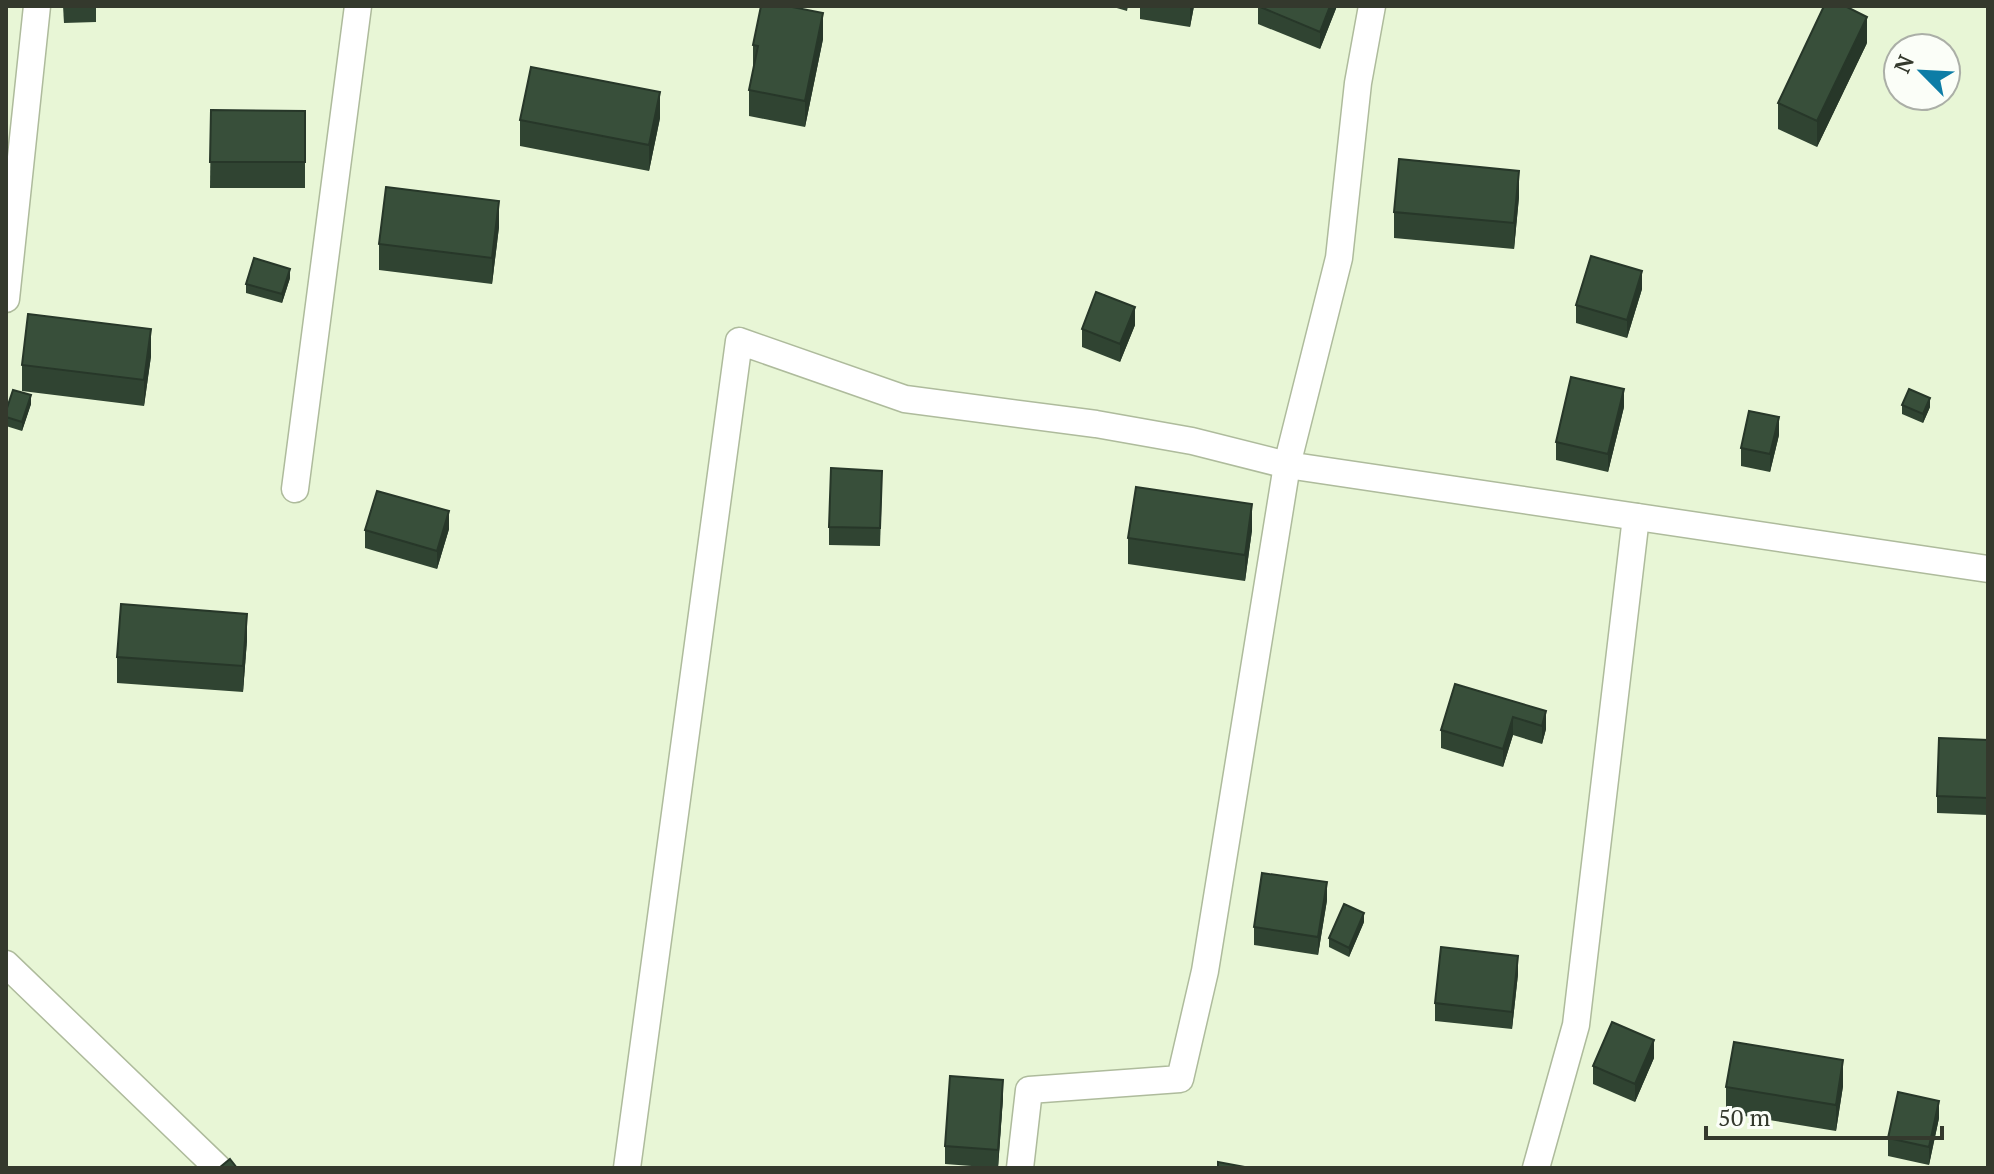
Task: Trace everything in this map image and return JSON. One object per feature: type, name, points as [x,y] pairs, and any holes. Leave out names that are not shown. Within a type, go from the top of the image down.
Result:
[{"type":"street","points":[[6,299],[37,6]]},
{"type":"street","points":[[295,489],[358,6]]},
{"type":"street","points":[[1020,1168],[1029,1090],[1180,1079],[1205,971],[1287,465],[1339,258],[1358,83],[1372,6]]},
{"type":"street","points":[[627,1168],[739,341],[905,399],[1096,424],[1192,441],[1287,465],[1988,569]]},
{"type":"street","points":[[1536,1168],[1576,1025],[1636,517]]},
{"type":"street","points":[[6,964],[218,1168]]},
{"type":"building","points":[[761,6],[787,6],[823,13],[805,101],[749,90],[758,46],[753,45]]},
{"type":"building","points":[[1258,6],[1330,6],[1320,32]]},
{"type":"building","points":[[1824,6],[1845,6],[1867,17],[1817,121],[1778,103]]},
{"type":"building","points":[[531,67],[660,92],[649,145],[520,120]]},
{"type":"building","points":[[211,110],[305,111],[305,162],[210,162]]},
{"type":"building","points":[[1399,159],[1519,171],[1514,223],[1394,212]]},
{"type":"building","points":[[386,187],[499,201],[492,258],[379,244]]},
{"type":"building","points":[[1591,256],[1642,271],[1627,320],[1576,305]]},
{"type":"building","points":[[254,258],[290,269],[282,294],[246,284]]},
{"type":"building","points":[[1096,292],[1135,307],[1120,344],[1082,329]]},
{"type":"building","points":[[28,314],[151,329],[144,380],[22,365]]},
{"type":"building","points":[[1571,377],[1624,389],[1608,454],[1556,442]]},
{"type":"building","points":[[1909,389],[1930,398],[1923,414],[1902,405]]},
{"type":"building","points":[[13,390],[31,395],[22,422],[6,417]]},
{"type":"building","points":[[1749,411],[1779,417],[1770,454],[1741,448]]},
{"type":"building","points":[[831,468],[882,471],[880,528],[829,527]]},
{"type":"building","points":[[1136,487],[1252,504],[1245,555],[1128,538]]},
{"type":"building","points":[[377,491],[449,511],[437,551],[365,530]]},
{"type":"building","points":[[121,604],[247,614],[243,666],[117,657]]},
{"type":"building","points":[[1455,684],[1546,711],[1542,726],[1513,717],[1503,749],[1441,730]]},
{"type":"building","points":[[1939,738],[1988,740],[1988,798],[1937,796]]},
{"type":"building","points":[[1262,873],[1327,882],[1318,937],[1254,927]]},
{"type":"building","points":[[1344,904],[1364,913],[1349,948],[1329,938]]},
{"type":"building","points":[[1441,947],[1518,956],[1512,1012],[1435,1003]]},
{"type":"building","points":[[1612,1022],[1654,1040],[1635,1084],[1593,1066]]},
{"type":"building","points":[[1734,1042],[1843,1060],[1836,1105],[1726,1087]]},
{"type":"building","points":[[950,1076],[1003,1080],[998,1150],[945,1146]]},
{"type":"building","points":[[1898,1092],[1939,1101],[1929,1147],[1888,1138]]},
{"type":"building","points":[[230,1159],[237,1168],[219,1168]]},
{"type":"building","points":[[1218,1162],[1250,1168],[1218,1168]]}]
